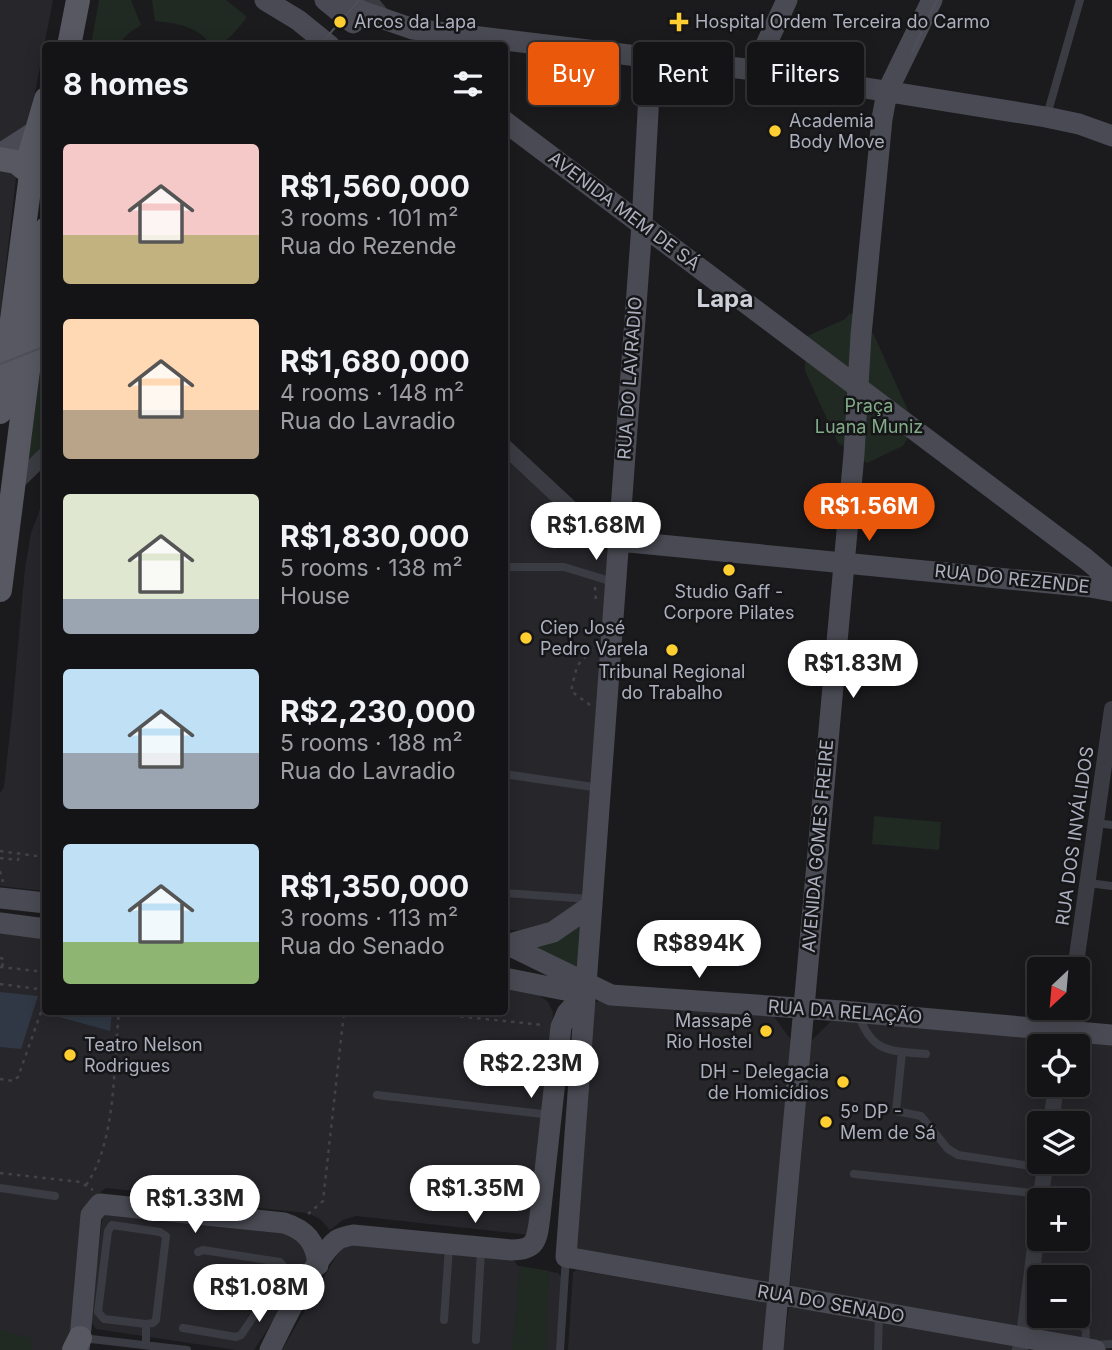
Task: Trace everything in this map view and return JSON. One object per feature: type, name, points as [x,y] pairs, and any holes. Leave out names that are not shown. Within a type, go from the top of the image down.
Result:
[{"type":"main road","points":[[55,42],[62,0]]},
{"type":"main road","points":[[70,42],[78,0]]},
{"type":"main road","points":[[0,412],[32,174],[30,154],[42,118]]},
{"type":"main road","points":[[0,159],[16,162],[32,174]]},
{"type":"main road","points":[[0,590],[42,258]]},
{"type":"street","points":[[264,0],[305,42]]},
{"type":"street","points":[[264,0],[298,20],[325,42]]},
{"type":"street","points":[[325,0],[357,25],[373,30],[387,25]]},
{"type":"street","points":[[344,0],[387,25],[494,42]]},
{"type":"street","points":[[369,0],[387,25]]},
{"type":"street","points":[[767,42],[787,0]]},
{"type":"street","name":"AVENIDA GOMES FREIRE","points":[[773,1350],[882,119],[887,92],[932,0]]},
{"type":"street","points":[[508,44],[633,55]]},
{"type":"street","points":[[864,88],[1046,117],[1079,124],[1112,136]]},
{"type":"street","name":"RUA DO LAVRADIO","points":[[566,1257],[642,224],[648,105]]},
{"type":"street","points":[[0,154],[42,116]]},
{"type":"street","name":"AVENIDA MEM DE SÁ","points":[[508,124],[1112,581]]},
{"type":"street","points":[[508,450],[578,515],[619,541]]},
{"type":"street","points":[[11,487],[42,458]]},
{"type":"street","name":"RUA DO REZENDE","points":[[619,541],[843,561],[1112,591]]},
{"type":"street","points":[[1086,559],[1112,563]]},
{"type":"street","name":"RUA DOS INVÁLIDOS","points":[[1078,957],[1088,883],[1105,824],[1112,709]]},
{"type":"street","points":[[2,890],[42,902]]},
{"type":"street","points":[[508,944],[552,932],[592,902]]},
{"type":"street","points":[[0,923],[42,928]]},
{"type":"street","points":[[508,945],[586,989]]},
{"type":"street","points":[[508,979],[586,989]]},
{"type":"street","points":[[270,1350],[286,1317],[336,1241],[353,1235],[523,1250],[531,1246],[537,1237],[561,1027],[567,1013],[586,989]]},
{"type":"street","name":"RUA DA RELAÇÃO","points":[[586,989],[622,996],[857,1012],[1031,1034]]},
{"type":"street","name":"RUA DA RELAÇÃO","points":[[1090,1036],[1112,1035]]},
{"type":"street","points":[[78,1346],[91,1215],[100,1204],[296,1226],[312,1241],[318,1265]]},
{"type":"street","points":[[1022,1344],[1034,1251]]},
{"type":"street","name":"RUA DO SENADO","points":[[566,1257],[879,1312],[1022,1344],[1085,1347]]},
{"type":"lane","points":[[1046,117],[1080,0]]},
{"type":"lane","points":[[508,567],[564,567],[616,583]]},
{"type":"lane","points":[[508,775],[600,788]]},
{"type":"lane","points":[[1088,883],[1112,886]]},
{"type":"lane","points":[[508,893],[592,902]]},
{"type":"lane","points":[[857,1012],[867,1036],[879,1045],[902,1052],[926,1054]]},
{"type":"lane","points":[[902,1052],[896,1111],[921,1116],[948,1149],[958,1155],[1027,1163]]},
{"type":"lane","points":[[377,1095],[551,1115]]},
{"type":"lane","points":[[853,1174],[1027,1199]]},
{"type":"lane","points":[[0,1188],[55,1196]]},
{"type":"lane","points":[[112,1225],[160,1232],[166,1236],[156,1320],[146,1324],[104,1319],[99,1315],[108,1231],[112,1225]]},
{"type":"lane","points":[[444,1320],[449,1244]]},
{"type":"lane","points":[[476,1340],[482,1247]]},
{"type":"lane","points":[[183,1328],[236,1337],[241,1335],[286,1269],[280,1262],[203,1250],[198,1252]]},
{"type":"lane","name":"RUA DO LAVRADIO","points":[[559,1350],[566,1257]]},
{"type":"lane","points":[[878,1350],[879,1312]]},
{"type":"lane","points":[[146,1324],[146,1344]]},
{"type":"lane","points":[[1084,1328],[1085,1347],[1112,1344]]},
{"type":"lane","points":[[78,1346],[146,1344],[187,1350]]},
{"type":"path","points":[[585,702],[571,691],[577,666],[592,646],[611,640]]},
{"type":"path","points":[[0,851],[36,856],[42,853]]},
{"type":"path","points":[[0,858],[18,860],[19,854]]},
{"type":"path","points":[[0,871],[2,890]]},
{"type":"path","points":[[0,958],[4,959],[1,967],[42,972]]},
{"type":"path","points":[[0,984],[42,989]]},
{"type":"path","points":[[0,1079],[13,1081],[18,1077],[42,1009]]},
{"type":"path","points":[[86,1185],[103,1156],[110,1119],[119,1015]]},
{"type":"path","points":[[296,1226],[323,1201],[344,1015]]},
{"type":"path","points":[[447,1015],[561,1027]]},
{"type":"path","points":[[0,1172],[70,1181],[86,1185],[93,1190]]},
{"type":"shaded area","points":[[0,0],[53,0],[45,42],[42,42],[42,56],[31,113],[25,129],[0,144]]},
{"type":"shaded area","points":[[0,168],[16,178],[0,317]]},
{"type":"shaded area","points":[[508,462],[608,552],[585,900],[538,933],[508,929]]},
{"type":"shaded area","points":[[42,504],[42,891],[0,886],[0,793],[4,787],[25,568],[31,533]]},
{"type":"shaded area","points":[[0,931],[42,936],[42,1015],[508,1015],[508,987],[536,993],[548,1002],[553,1012],[538,1225],[530,1235],[356,1216],[343,1220],[330,1230],[320,1219],[307,1213],[174,1199],[163,1194],[106,1188],[93,1198],[72,1326],[65,1350],[0,1350]]},
{"type":"shaded area","points":[[600,1000],[773,1015],[791,1040],[768,1283],[575,1249],[593,1004]]},
{"type":"shaded area","points":[[832,1020],[1027,1037],[1027,1097],[1053,1097],[1052,1111],[1027,1111],[1027,1174],[1038,1174],[1036,1188],[1027,1188],[1028,1251],[1017,1327],[790,1286],[811,1041]]},
{"type":"shaded area","points":[[1090,1043],[1112,1045],[1112,1343],[1037,1331],[1033,1328],[1090,1328],[1090,1265],[1039,1265],[1041,1251],[1090,1251],[1090,1188],[1049,1188],[1051,1174],[1090,1174],[1090,1111],[1060,1111],[1061,1097],[1090,1097]]},
{"type":"shaded area","points":[[103,1213],[301,1227],[318,1251],[254,1350],[236,1350],[96,1329],[90,1321]]},
{"type":"shaded area","points":[[347,1244],[512,1258],[518,1266],[558,1273],[562,1278],[556,1350],[282,1350],[338,1253]]},
{"type":"shaded area","points":[[577,1270],[767,1303],[764,1350],[568,1350],[573,1272]]},
{"type":"shaded area","points":[[789,1307],[1014,1342],[1015,1350],[783,1350]]},
{"type":"green space","points":[[99,0],[131,0],[141,25],[121,42],[92,42]]},
{"type":"green space","points":[[152,0],[226,0],[246,16],[234,33],[223,42],[208,42],[193,29],[155,21]]},
{"type":"green space","name":"Praça Luana Muniz","points":[[849,314],[856,314],[874,335],[915,426],[903,446],[867,463],[838,443],[805,371],[805,337],[845,319]]},
{"type":"green space","points":[[42,322],[42,446],[31,460],[28,460]]},
{"type":"green space","points":[[874,816],[941,822],[939,850],[872,844]]},
{"type":"green space","points":[[581,922],[578,974],[534,948]]},
{"type":"green space","points":[[520,1266],[549,1271],[546,1350],[512,1350]]},
{"type":"green space","points":[[0,1330],[31,1338],[32,1350],[0,1350]]},
{"type":"water","points":[[0,992],[38,996],[21,1049],[0,1047]]},
{"type":"water","points":[[52,1015],[112,1015],[110,1031]]},
{"type":"tram line","points":[[322,42],[359,0]]},
{"type":"tram line","points":[[912,52],[937,0]]},
{"type":"tram line","points":[[0,364],[42,348]]},
{"type":"place","name":"Arcos da Lapa","points":[[340,22]]},
{"type":"place","name":"Hospital Ordem Terceira do Carmo","points":[[679,22]]},
{"type":"place","name":"Academia Body Move","points":[[775,131]]},
{"type":"place","name":"Studio Gaff - Corpore Pilates","points":[[729,570]]},
{"type":"place","name":"Ciep José Pedro Varela","points":[[526,638]]},
{"type":"place","name":"Tribunal Regional do Trabalho","points":[[672,650]]},
{"type":"place","name":"Massapê Rio Hostel","points":[[766,1031]]},
{"type":"place","name":"Teatro Nelson Rodrigues","points":[[70,1055]]},
{"type":"place","name":"DH - Delegacia de Homicídios","points":[[843,1082]]},
{"type":"place","name":"5º DP - Mem de Sá","points":[[826,1122]]},
{"type":"district","name":"Lapa","points":[[725,299]]}]
